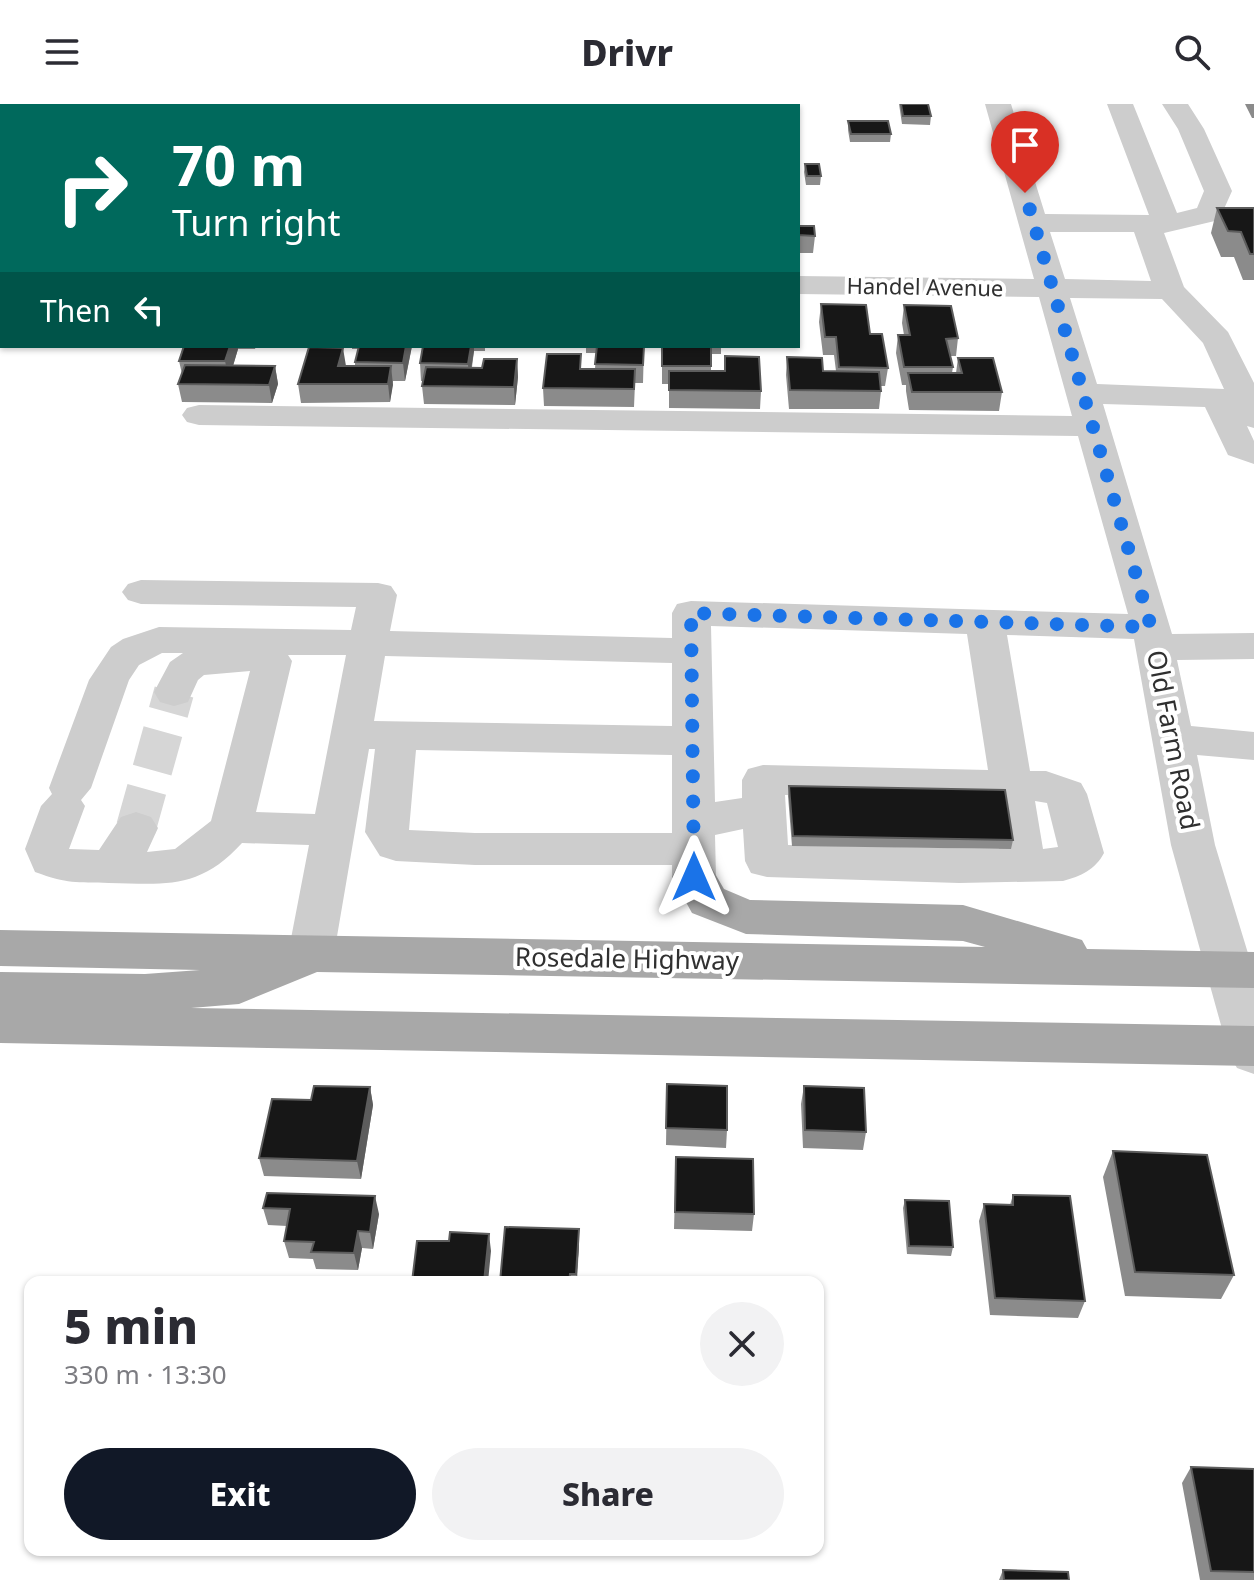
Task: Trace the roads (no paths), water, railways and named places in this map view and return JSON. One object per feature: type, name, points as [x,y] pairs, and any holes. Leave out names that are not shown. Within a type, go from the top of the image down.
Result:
[{"type":"main road","points":[[694,850],[708,901],[746,917],[963,923],[1119,968]]},
{"type":"main road","name":"Rosedale Highway","points":[[0,948],[1241,970]]},
{"type":"main road","points":[[0,991],[145,993],[239,985],[311,954]]},
{"type":"main road","points":[[0,1024],[1253,1049]]},
{"type":"street","name":"Old Farm Road","points":[[998,104],[1153,637],[1193,845],[1241,970],[1253,1049]]},
{"type":"street","points":[[1120,104],[1157,224],[1170,290],[1217,339],[1254,418]]},
{"type":"street","points":[[1033,223],[1157,224],[1209,214],[1218,191],[1191,129],[1175,104]]},
{"type":"street","name":"Handel Avenue","points":[[800,285],[1170,290]]},
{"type":"street","points":[[199,415],[1088,410],[1217,397],[1240,448],[1254,454]]},
{"type":"street","points":[[141,592],[378,595],[311,954]]},
{"type":"street","points":[[694,850],[691,613],[985,622],[1254,646]]},
{"type":"street","points":[[985,622],[1024,865]]},
{"type":"street","points":[[272,661],[231,827],[212,849],[195,860],[171,869],[148,871],[111,866],[70,867],[51,860],[47,849],[111,679],[124,657],[143,645],[159,640],[366,654]]},
{"type":"street","points":[[174,692],[182,670],[193,662],[272,661],[366,654],[691,651]]},
{"type":"street","points":[[352,735],[692,751],[728,777],[763,795]]},
{"type":"street","points":[[397,736],[387,832],[396,845],[475,849],[694,850]]},
{"type":"street","points":[[1173,739],[1254,746]]},
{"type":"street","points":[[694,850],[718,817],[763,795],[831,789],[948,790],[1011,785],[1046,786],[1066,794],[1082,853],[1063,865],[1024,865],[957,857],[837,855],[767,861],[763,795]]},
{"type":"street","points":[[231,827],[334,830]]},
{"type":"street","points":[[111,866],[127,848],[136,828]]},
{"type":"tunnel","points":[[136,828],[174,692]]}]
